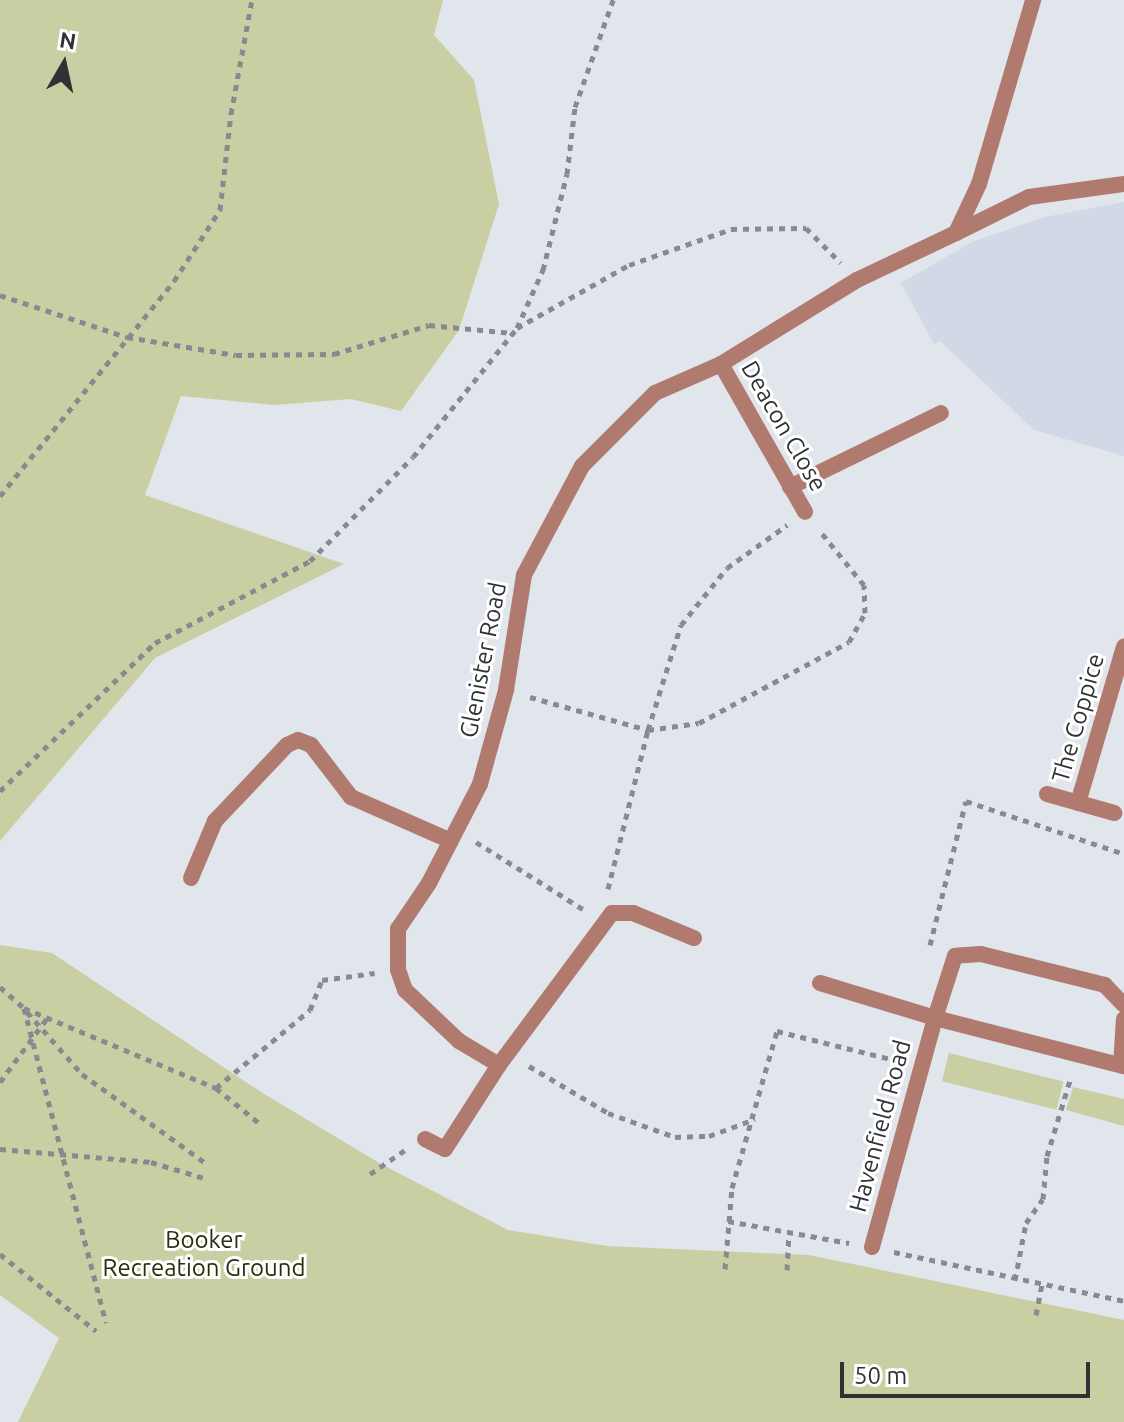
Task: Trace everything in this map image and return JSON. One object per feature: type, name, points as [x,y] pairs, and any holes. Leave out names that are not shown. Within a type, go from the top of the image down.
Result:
[{"type":"street","points":[[956,233],[979,184],[1033,0]]},
{"type":"street","name":"Glenister Road","points":[[398,970],[398,929],[480,784],[506,690],[524,575],[582,466],[655,393],[721,364],[857,280],[1029,197],[1124,184]]},
{"type":"street","name":"Deacon Close","points":[[721,364],[805,512]]},
{"type":"street","points":[[790,487],[941,413]]},
{"type":"street","name":"The Coppice","points":[[1078,803],[1124,647]]},
{"type":"street","points":[[191,878],[215,821],[298,740],[311,745],[351,797],[454,834]]},
{"type":"street","name":"The Coppice","points":[[1047,794],[1114,813]]},
{"type":"street","points":[[425,1139],[445,1149],[503,1059],[608,917],[633,913],[694,938]]},
{"type":"street","name":"Havenfield Road","points":[[872,1247],[920,1066],[955,956],[981,954],[1105,985],[1124,1005]]},
{"type":"street","points":[[398,970],[405,990],[427,1014],[503,1059]]},
{"type":"street","points":[[820,983],[935,1018]]},
{"type":"street","name":"Havenfield Road","points":[[935,1018],[1122,1066],[1124,1019]]},
{"type":"path","points":[[0,496],[174,281],[220,210],[231,114],[252,0]]},
{"type":"path","points":[[0,791],[155,643],[310,561],[413,457],[515,330],[543,270],[567,174],[575,107],[613,0]]},
{"type":"path","points":[[0,295],[127,337],[236,355],[334,354],[429,325],[515,330],[629,265],[731,229],[806,228],[857,280]]},
{"type":"path","points":[[506,690],[648,730],[699,723],[849,642],[865,613],[864,585],[805,512],[727,568],[681,625],[648,730],[606,898],[608,917]]},
{"type":"path","points":[[929,951],[966,801],[1124,854]]},
{"type":"path","points":[[454,834],[608,917]]},
{"type":"path","points":[[216,1088],[310,1010],[322,980],[398,970]]},
{"type":"path","points":[[0,987],[24,1008],[82,1074],[207,1164]]},
{"type":"path","points":[[24,1008],[216,1088],[259,1123]]},
{"type":"path","points":[[24,1008],[59,1152],[106,1323]]},
{"type":"path","points":[[0,1082],[48,1017]]},
{"type":"path","points":[[725,1269],[732,1188],[755,1119],[777,1031],[920,1066]]},
{"type":"path","points":[[1015,1281],[1026,1223],[1043,1199],[1047,1156],[1077,1053]]},
{"type":"path","points":[[503,1059],[608,1113],[675,1137],[709,1136],[755,1119]]},
{"type":"path","points":[[370,1174],[425,1139]]},
{"type":"path","points":[[0,1149],[151,1162],[204,1178]]},
{"type":"path","points":[[728,1221],[872,1247],[1015,1281],[1124,1301]]},
{"type":"path","points":[[787,1270],[789,1233]]},
{"type":"path","points":[[0,1254],[96,1331]]},
{"type":"path","points":[[1036,1315],[1042,1284]]},
{"type":"shaded area","points":[[1124,202],[1124,456],[1034,430],[940,341],[934,344],[901,283],[974,241],[1045,217]]},
{"type":"green space","points":[[0,0],[443,0],[434,35],[474,80],[499,204],[459,330],[401,411],[351,399],[274,405],[181,396],[145,495],[344,564],[155,658],[0,841]]},
{"type":"green space","name":"Booker Recreation Ground","points":[[0,945],[52,953],[261,1092],[381,1164],[508,1230],[607,1246],[809,1255],[1124,1320],[1124,1422],[18,1422],[59,1338],[0,1295]]},
{"type":"green space","points":[[949,1053],[1063,1082],[1056,1110],[942,1081]]},
{"type":"green space","points":[[1073,1087],[1124,1099],[1124,1126],[1066,1110]]}]
